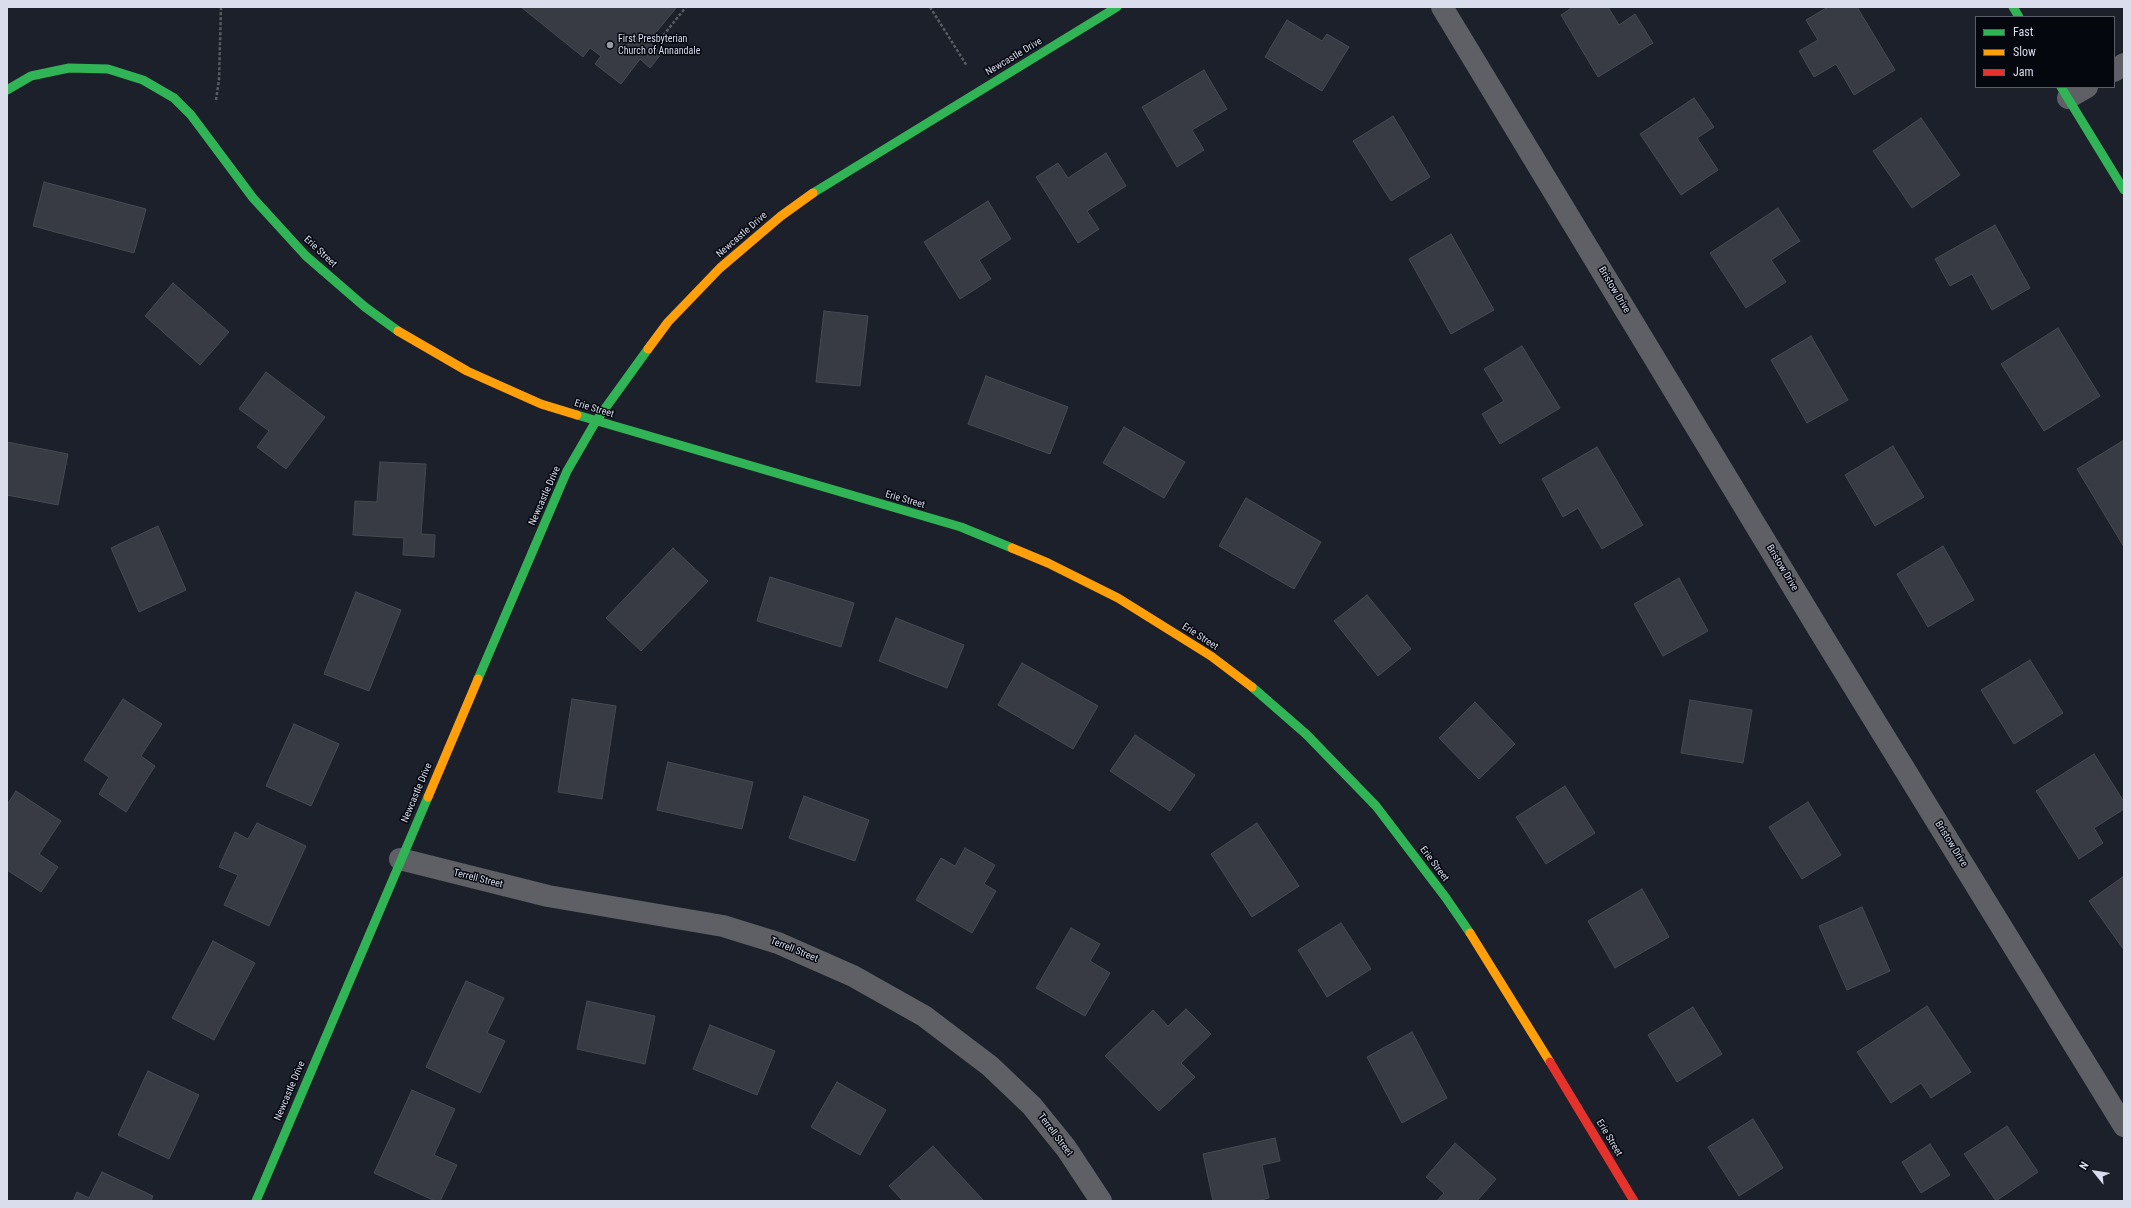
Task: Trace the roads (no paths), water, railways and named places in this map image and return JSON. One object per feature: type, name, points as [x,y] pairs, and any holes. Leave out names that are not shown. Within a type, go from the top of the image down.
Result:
[{"type":"street","name":"Newcastle Drive","points":[[256,1201],[400,859],[567,471],[596,421],[621,384],[668,322],[720,268],[781,216],[820,188],[1117,7]]},
{"type":"street","name":"Bristow Drive","points":[[1442,7],[1822,635],[2124,1126]]},
{"type":"street","points":[[2013,7],[2018,16]]},
{"type":"street","points":[[2115,70],[2124,64]]},
{"type":"street","name":"Erie Street","points":[[7,90],[31,76],[70,68],[108,69],[143,80],[174,98],[197,122],[259,204],[306,256],[365,307],[399,331],[467,371],[541,404],[961,527],[1048,563],[1125,602],[1211,656],[1264,696],[1306,734],[1376,806],[1446,898],[1486,957],[1634,1201]]},
{"type":"street","points":[[2083,88],[2065,93],[2124,190]]},
{"type":"street","name":"Terrell Street","points":[[400,859],[548,896],[723,926],[778,943],[853,976],[924,1016],[990,1066],[1032,1106],[1066,1148],[1101,1201]]},
{"type":"place","name":"First Presbyterian Church of Annandale","points":[[610,45]]}]
